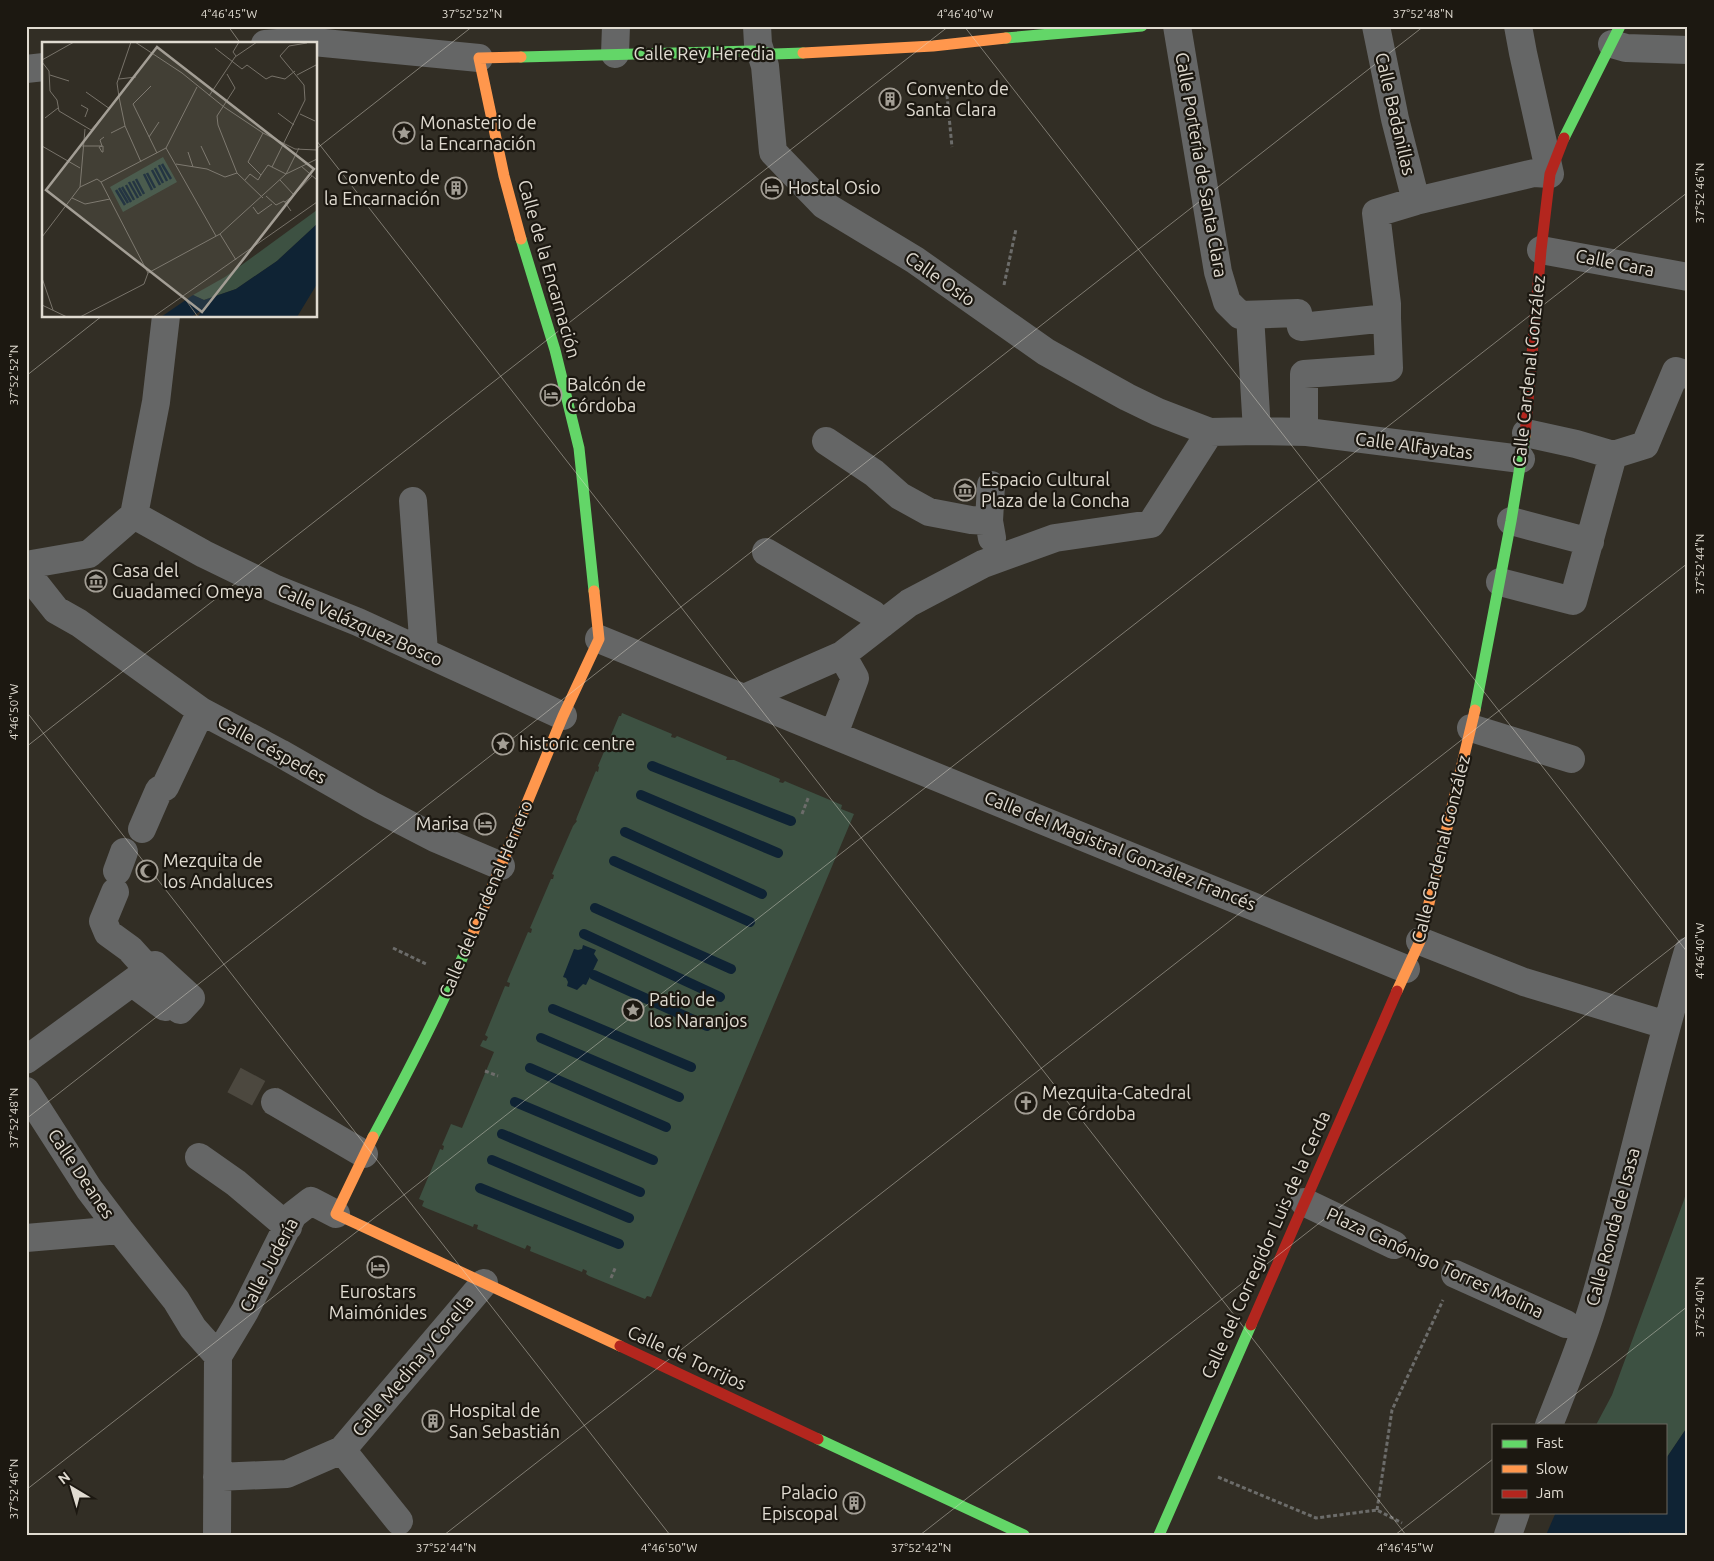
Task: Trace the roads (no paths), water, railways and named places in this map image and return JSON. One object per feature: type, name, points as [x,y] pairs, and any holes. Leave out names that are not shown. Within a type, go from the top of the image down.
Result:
[{"type":"street","points":[[615,54],[616,26]]},
{"type":"street","name":"Calle Rey Heredia","points":[[318,42],[479,58],[752,51],[759,39],[774,54],[933,46],[1142,26]]},
{"type":"street","name":"Calle Portería de Santa Clara","points":[[1176,26],[1218,272],[1226,302],[1240,315],[1250,315]]},
{"type":"street","name":"Calle Badanillas","points":[[1376,26],[1395,119],[1416,201]]},
{"type":"street","points":[[1306,432],[1304,374],[1389,368],[1387,311],[1376,213],[1416,201],[1534,173],[1550,174],[1518,26]]},
{"type":"street","points":[[1616,35],[1626,48],[1688,50]]},
{"type":"street","name":"Calle Cardenal González","points":[[1406,968],[1420,941],[1471,728],[1500,582],[1524,446],[1541,250],[1550,174],[1560,148],[1616,35]]},
{"type":"street","name":"Calle Osio","points":[[759,39],[765,66],[773,152],[824,205],[915,260],[1046,352],[1127,397],[1158,412],[1210,432]]},
{"type":"street","name":"Calle Rey Heredia","points":[[291,42],[314,42]]},
{"type":"street","name":"Calle de la Encarnación","points":[[479,58],[515,220],[555,350],[579,448],[599,639]]},
{"type":"street","points":[[26,69],[42,67]]},
{"type":"street","name":"Calle Cara","points":[[1541,250],[1688,277]]},
{"type":"street","points":[[1257,431],[1250,315],[1298,313],[1301,327],[1387,311]]},
{"type":"street","points":[[26,565],[89,554],[134,514],[156,402],[166,318]]},
{"type":"street","points":[[1500,582],[1573,602],[1613,455],[1645,446],[1676,371],[1688,375]]},
{"type":"street","points":[[744,698],[842,655],[909,602],[983,564],[996,561],[1055,538],[1151,524],[1210,432]]},
{"type":"street","name":"Calle Alfayatas","points":[[1210,432],[1306,432],[1524,446],[1576,444],[1613,455]]},
{"type":"street","points":[[826,440],[874,474],[900,496],[929,512],[980,520]]},
{"type":"street","points":[[991,485],[980,520],[996,561]]},
{"type":"street","points":[[413,501],[424,652]]},
{"type":"street","name":"Calle Velázquez Bosco","points":[[134,514],[204,554],[276,589],[358,622],[563,716]]},
{"type":"street","points":[[1511,520],[1590,542]]},
{"type":"street","points":[[766,552],[873,614],[882,624]]},
{"type":"street","name":"Calle Céspedes","points":[[26,572],[56,610],[79,623],[201,711],[371,805],[435,838],[501,866]]},
{"type":"street","name":"Calle del Magistral González Francés","points":[[599,639],[1406,968]]},
{"type":"street","name":"Calle del Cardenal Herrero","points":[[336,1214],[364,1154],[426,1037],[454,979],[563,716],[599,639]]},
{"type":"street","points":[[834,734],[855,678],[842,655]]},
{"type":"street","points":[[142,829],[159,790],[165,786],[201,711]]},
{"type":"street","points":[[1471,728],[1571,759]]},
{"type":"street","points":[[26,1060],[149,970],[130,949],[108,933],[102,920],[118,872]]},
{"type":"street","points":[[1420,941],[1524,982],[1666,1025]]},
{"type":"street","name":"Calle Ronda de Isasa","points":[[1549,1424],[1585,1332],[1599,1286],[1666,1025],[1688,951]]},
{"type":"street","name":"Calle del Corregidor Luis de la Cerda","points":[[1159,1535],[1406,968]]},
{"type":"street","name":"Calle Deanes","points":[[26,1091],[89,1189],[176,1300],[193,1328],[218,1356]]},
{"type":"street","points":[[275,1102],[364,1154]]},
{"type":"street","points":[[199,1157],[236,1183],[288,1227]]},
{"type":"street","name":"Calle Judería","points":[[218,1356],[245,1311],[293,1215],[311,1201],[336,1214]]},
{"type":"street","name":"Plaza Canónigo Torres Molina","points":[[1304,1202],[1394,1245]]},
{"type":"street","name":"Calle de Torrijos","points":[[336,1214],[1024,1535]]},
{"type":"street","points":[[26,1238],[120,1230]]},
{"type":"street","name":"Plaza Canónigo Torres Molina","points":[[1455,1274],[1566,1324]]},
{"type":"street","name":"Calle Medina y Corella","points":[[218,1477],[287,1474],[342,1450],[484,1283]]},
{"type":"street","points":[[217,1535],[218,1356]]},
{"type":"street","name":"Calle Medina y Corella","points":[[342,1450],[399,1521]]},
{"type":"street","points":[[1508,1535],[1515,1514]]},
{"type":"water","points":[[583,945],[596,950],[594,954],[598,960],[586,985],[583,984],[577,990],[567,986],[568,982],[563,977],[574,949],[582,949]]},
{"type":"water","points":[[1688,1426],[1688,1535],[1630,1535],[1630,1532],[1626,1535],[1546,1535],[1555,1514],[1666,1514],[1666,1459]]},
{"type":"waterway","points":[[652,766],[791,821]]},
{"type":"waterway","points":[[641,795],[778,853]]},
{"type":"waterway","points":[[625,832],[762,894]]},
{"type":"waterway","points":[[614,861],[750,922]]},
{"type":"waterway","points":[[595,908],[731,969]]},
{"type":"waterway","points":[[584,934],[720,997]]},
{"type":"waterway","points":[[594,975],[707,1026]]},
{"type":"waterway","points":[[553,1009],[691,1067]]},
{"type":"waterway","points":[[541,1038],[679,1097]]},
{"type":"waterway","points":[[530,1068],[666,1127]]},
{"type":"waterway","points":[[515,1102],[653,1160]]},
{"type":"waterway","points":[[502,1134],[640,1192]]},
{"type":"waterway","points":[[492,1160],[629,1218]]},
{"type":"waterway","points":[[480,1188],[619,1244]]},
{"type":"tunnel","points":[[234,1080],[275,1102]]},
{"type":"place","name":"Convento de Santa Clara","points":[[890,99]]},
{"type":"place","name":"Monasterio de la Encarnación","points":[[404,133]]},
{"type":"place","name":"Convento de la Encarnación","points":[[456,188]]},
{"type":"place","name":"Hostal Osio","points":[[772,188]]},
{"type":"place","name":"Balcón de Córdoba","points":[[551,395]]},
{"type":"place","name":"Espacio Cultural Plaza de la Concha","points":[[965,490]]},
{"type":"place","name":"Casa del Guadamecí Omeya","points":[[96,581]]},
{"type":"place","name":"historic centre","points":[[503,744]]},
{"type":"place","name":"Marisa","points":[[485,824]]},
{"type":"place","name":"Mezquita de los Andaluces","points":[[147,871]]},
{"type":"place","name":"Patio de los Naranjos","points":[[633,1010]]},
{"type":"place","name":"Mezquita-Catedral de Córdoba","points":[[1026,1103]]},
{"type":"place","name":"Eurostars Maimónides","points":[[378,1267]]},
{"type":"place","name":"Hospital de San Sebastián","points":[[433,1421]]},
{"type":"place","name":"Palacio Episcopal","points":[[854,1503]]}]
